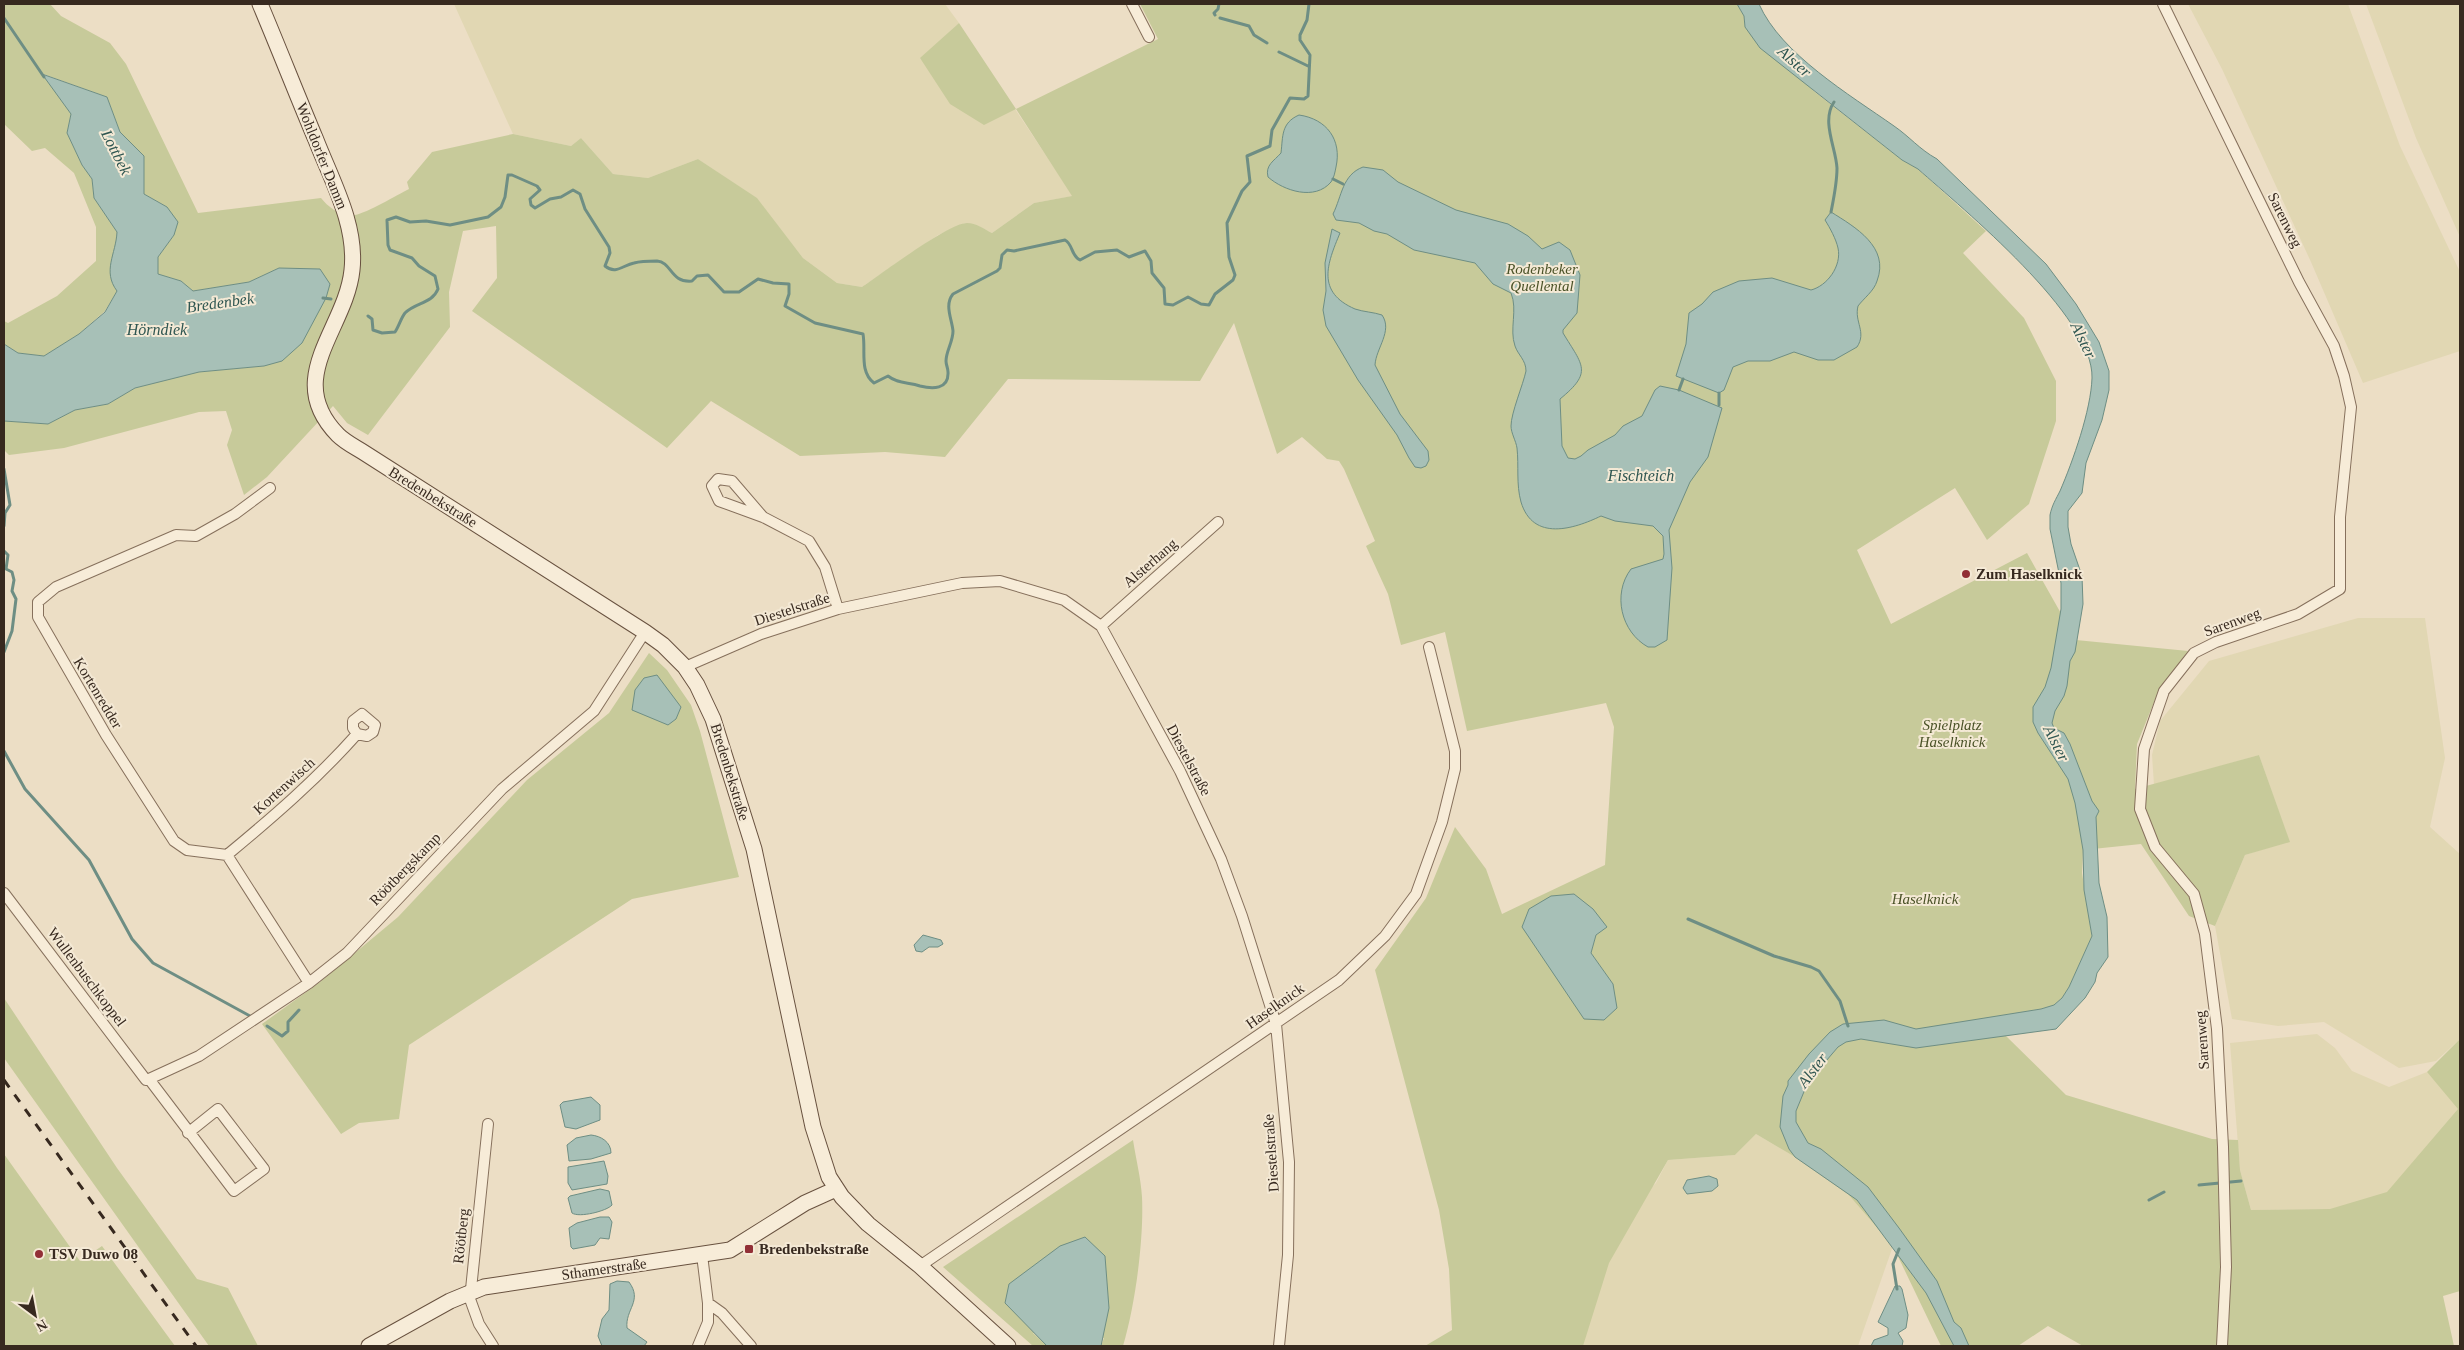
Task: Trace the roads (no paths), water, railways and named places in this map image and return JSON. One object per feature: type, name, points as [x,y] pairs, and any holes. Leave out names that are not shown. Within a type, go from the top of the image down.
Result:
[{"type":"street","name":"Wohldorfer Damm","points":[[260,4],[351,229],[352,270],[339,314]]},
{"type":"street","points":[[1132,4],[1148,37]]},
{"type":"street","name":"Sarenweg","points":[[2163,4],[2299,282],[2334,346],[2344,376],[2350,407],[2340,517],[2340,590],[2298,614],[2216,642],[2194,653],[2164,691],[2144,749],[2140,809],[2156,847],[2194,894],[2205,934],[2217,1029],[2224,1182],[2226,1267],[2222,1346]]},
{"type":"street","name":"Bredenbekstraße","points":[[339,314],[316,368],[316,386],[320,407],[327,421],[339,436],[645,632],[664,646],[685,668],[697,685],[713,719],[754,849],[813,1127],[825,1168],[836,1189],[868,1224],[920,1266],[1008,1346]]},
{"type":"street","points":[[763,517],[732,481],[727,478],[718,479],[712,486],[719,501],[763,517],[809,541],[825,567],[838,609]]},
{"type":"street","name":"Kortenredder","points":[[226,855],[187,850],[174,841],[106,735],[41,626],[38,618],[38,602],[56,587],[176,535],[196,536],[235,514],[270,488]]},
{"type":"street","name":"Alsterhang","points":[[1100,626],[1218,522]]},
{"type":"street","name":"Diestelstraße","points":[[685,668],[762,634],[838,609],[962,583],[1000,581],[1064,600],[1100,626],[1180,771],[1221,859],[1242,916],[1276,1024],[1289,1162],[1288,1255],[1279,1346]]},
{"type":"street","name":"Röötbergskamp","points":[[147,1080],[199,1056],[309,983],[347,952],[502,789],[594,711],[645,632]]},
{"type":"street","name":"Haselknick","points":[[920,1266],[1338,980],[1385,936],[1416,894],[1442,822],[1455,769],[1455,751],[1429,647]]},
{"type":"street","name":"Kortenwisch","points":[[226,855],[287,805],[330,764],[356,734]]},
{"type":"street","points":[[226,855],[309,983]]},
{"type":"street","name":"Wullenbuschkoppel","points":[[4,893],[147,1080],[188,1133],[234,1191],[264,1169],[218,1109],[188,1133]]},
{"type":"street","name":"Röötberg","points":[[488,1124],[470,1292],[471,1306],[493,1346]]},
{"type":"street","name":"Sthamerstraße","points":[[369,1346],[430,1311],[470,1292],[496,1284],[702,1256],[736,1248],[805,1203],[836,1189]]},
{"type":"street","points":[[698,1346],[708,1322],[708,1304],[702,1256]]},
{"type":"street","points":[[708,1304],[722,1313],[751,1346]]},
{"type":"water","name":"Alster","points":[[1737,4],[1759,4],[1769,22],[1783,40],[1800,56],[1818,72],[1937,159],[2046,264],[2076,304],[2099,342],[2109,371],[2109,390],[2102,420],[2086,463],[2082,493],[2068,511],[2071,544],[2082,576],[2083,604],[2075,652],[2070,661],[2067,686],[2064,696],[2055,711],[2052,723],[2054,728],[2064,733],[2070,744],[2092,801],[2099,811],[2096,817],[2099,883],[2107,917],[2108,957],[2097,973],[2095,982],[2085,998],[2056,1029],[1916,1048],[1861,1039],[1846,1042],[1838,1047],[1808,1082],[1796,1111],[1796,1122],[1808,1143],[1821,1149],[1868,1187],[1899,1228],[1937,1281],[1954,1322],[1961,1328],[1969,1346],[1954,1346],[1926,1293],[1857,1200],[1795,1157],[1789,1149],[1780,1127],[1783,1096],[1788,1081],[1809,1054],[1830,1032],[1843,1024],[1884,1020],[1916,1029],[2041,1009],[2054,1005],[2062,998],[2069,987],[2092,936],[2084,890],[2083,850],[2075,803],[2068,779],[2033,722],[2033,707],[2045,687],[2051,668],[2061,609],[2061,583],[2050,529],[2050,515],[2080,435],[2091,391],[2092,378],[2087,353],[2072,325],[2050,295],[2023,265],[1918,169],[1902,160],[1760,48],[1745,27],[1744,16]]},
{"type":"water","name":"Hörndiek","points":[[42,74],[107,97],[120,132],[144,156],[144,194],[167,207],[178,222],[174,235],[158,257],[158,274],[181,281],[193,291],[249,282],[279,268],[320,269],[330,284],[326,298],[302,343],[282,361],[264,366],[199,372],[135,388],[108,404],[75,410],[48,424],[4,421],[4,344],[18,353],[44,356],[79,334],[105,312],[117,291],[113,284],[110,269],[117,232],[94,198],[92,179],[82,165],[67,133],[71,114]]},
{"type":"water","points":[[1299,115],[1309,117],[1325,126],[1330,132],[1337,148],[1336,169],[1333,179],[1324,188],[1317,191],[1300,192],[1291,190],[1275,182],[1268,177],[1267,173],[1269,166],[1281,153],[1286,126],[1293,118]]},
{"type":"water","name":"Fischteich","points":[[1363,167],[1383,170],[1398,182],[1456,210],[1508,224],[1528,236],[1542,249],[1559,242],[1570,250],[1580,275],[1577,313],[1563,330],[1563,333],[1580,361],[1581,375],[1570,390],[1560,399],[1562,446],[1568,458],[1575,459],[1581,456],[1615,435],[1623,426],[1642,416],[1655,390],[1660,386],[1679,390],[1722,408],[1708,457],[1690,482],[1669,530],[1672,568],[1667,640],[1655,647],[1648,647],[1631,632],[1622,612],[1622,590],[1625,579],[1631,569],[1663,559],[1663,536],[1653,526],[1615,521],[1601,516],[1567,528],[1555,529],[1544,527],[1535,523],[1527,515],[1521,502],[1517,448],[1511,426],[1526,371],[1525,364],[1513,340],[1514,306],[1511,293],[1493,284],[1475,263],[1414,250],[1387,234],[1374,231],[1359,223],[1336,220],[1333,214],[1347,181],[1351,175]]},
{"type":"water","points":[[1831,212],[1860,231],[1868,239],[1879,258],[1880,269],[1876,285],[1858,306],[1857,312],[1861,337],[1857,347],[1834,360],[1818,360],[1794,352],[1770,361],[1748,361],[1733,367],[1724,390],[1719,393],[1676,376],[1686,344],[1689,313],[1702,304],[1713,292],[1739,281],[1772,278],[1811,290],[1828,280],[1838,262],[1839,255],[1836,241],[1825,220]]},
{"type":"water","points":[[1332,229],[1340,233],[1329,266],[1330,286],[1334,294],[1343,302],[1355,309],[1382,315],[1385,321],[1385,333],[1375,365],[1400,414],[1428,451],[1429,460],[1426,466],[1421,468],[1415,467],[1397,435],[1358,380],[1326,326],[1323,310],[1326,291],[1325,263]]},
{"type":"water","points":[[657,675],[681,707],[676,719],[668,725],[632,710],[635,690],[644,678]]},
{"type":"water","points":[[1574,894],[1593,909],[1607,927],[1596,935],[1591,953],[1613,984],[1617,1008],[1604,1020],[1584,1019],[1522,927],[1529,909],[1551,896]]},
{"type":"water","points":[[923,935],[941,940],[943,944],[938,947],[929,947],[922,952],[916,951],[914,945]]},
{"type":"water","points":[[591,1097],[600,1105],[600,1120],[576,1129],[565,1127],[560,1105],[563,1102]]},
{"type":"water","points":[[591,1135],[605,1140],[611,1149],[611,1153],[591,1159],[569,1161],[567,1145],[576,1138]]},
{"type":"water","points":[[604,1161],[608,1176],[607,1184],[572,1190],[568,1183],[568,1167]]},
{"type":"water","points":[[1709,1176],[1717,1179],[1718,1186],[1712,1191],[1687,1194],[1683,1188],[1687,1180]]},
{"type":"water","points":[[600,1189],[609,1191],[612,1205],[593,1213],[580,1215],[572,1213],[568,1198],[570,1196]]},
{"type":"water","points":[[600,1217],[609,1217],[612,1222],[609,1239],[600,1238],[595,1245],[573,1249],[571,1247],[569,1228],[577,1223]]},
{"type":"water","points":[[1085,1237],[1105,1256],[1109,1308],[1101,1346],[1047,1346],[1005,1303],[1009,1284],[1060,1246]]},
{"type":"water","points":[[617,1281],[629,1282],[633,1289],[634,1300],[628,1315],[627,1328],[647,1342],[644,1346],[602,1346],[598,1336],[602,1319],[609,1310],[610,1284]]},
{"type":"water","points":[[1895,1286],[1900,1286],[1902,1289],[1908,1315],[1906,1328],[1898,1333],[1903,1341],[1902,1346],[1871,1346],[1874,1340],[1888,1335],[1888,1328],[1878,1322]]},
{"type":"waterway","points":[[1215,15],[1214,13],[1218,9],[1219,4]]},
{"type":"waterway","name":"Bredenbek","points":[[368,316],[372,319],[373,330],[382,333],[395,332],[405,313],[409,309],[432,298],[438,289],[435,276],[419,266],[412,258],[390,250],[387,220],[396,217],[410,222],[426,221],[450,225],[488,217],[501,207],[505,197],[508,175],[537,186],[540,190],[530,199],[531,205],[535,208],[550,199],[561,197],[573,190],[580,194],[585,209],[609,247],[610,253],[605,266],[609,269],[616,270],[637,262],[657,261],[662,262],[675,276],[685,281],[692,281],[697,276],[708,275],[724,292],[739,292],[758,279],[773,283],[789,284],[789,294],[785,306],[815,323],[863,334],[866,373],[874,383],[888,376],[899,382],[930,388],[943,385],[948,378],[946,357],[953,331],[949,307],[950,298],[953,294],[997,271],[1000,268],[1002,255],[1007,250],[1014,251],[1065,240],[1075,256],[1080,260],[1095,252],[1117,250],[1129,257],[1145,251],[1151,261],[1152,273],[1164,288],[1165,304],[1173,305],[1188,297],[1201,304],[1209,305],[1215,294],[1233,280],[1235,275],[1229,257],[1227,223],[1242,191],[1250,182],[1247,156],[1270,146],[1272,130],[1290,98],[1304,99],[1308,96],[1310,55],[1300,40],[1300,35],[1307,20],[1309,4]]},
{"type":"waterway","name":"Lottbek","points":[[4,18],[44,77]]},
{"type":"waterway","points":[[1220,18],[1249,26],[1254,35],[1267,43]]},
{"type":"waterway","points":[[1279,52],[1308,66]]},
{"type":"waterway","points":[[1831,212],[1837,174],[1829,126],[1830,109],[1834,102]]},
{"type":"waterway","points":[[1333,179],[1343,184]]},
{"type":"waterway","name":"Bredenbek","points":[[323,298],[331,299]]},
{"type":"waterway","points":[[1679,390],[1683,379]]},
{"type":"waterway","points":[[1719,393],[1719,405]]},
{"type":"waterway","points":[[4,469],[10,505],[5,513],[4,526]]},
{"type":"waterway","points":[[4,551],[8,555],[6,569],[12,572],[14,580],[12,591],[16,599],[12,631],[4,652]]},
{"type":"waterway","points":[[4,751],[25,789],[89,860],[132,939],[153,963],[250,1016]]},
{"type":"waterway","points":[[1688,919],[1774,956],[1819,971],[1840,1001],[1848,1026]]},
{"type":"waterway","points":[[267,1026],[282,1036],[288,1031],[288,1022],[299,1010]]},
{"type":"waterway","points":[[2199,1185],[2241,1181]]},
{"type":"waterway","points":[[2149,1200],[2164,1192]]},
{"type":"waterway","points":[[1897,1289],[1893,1264],[1899,1249]]},
{"type":"railway","points":[[4,1080],[196,1346]]},
{"type":"place","name":"Zum Haselknick","points":[[1966,574]]},
{"type":"place","name":"Bredenbekstraße","points":[[749,1249]]},
{"type":"place","name":"TSV Duwo 08","points":[[39,1254]]},
{"type":"park label","name":"Rodenbeker Quellental","points":[[1542,278]]},
{"type":"park label","name":"Spielplatz Haselknick","points":[[1952,734]]}]
